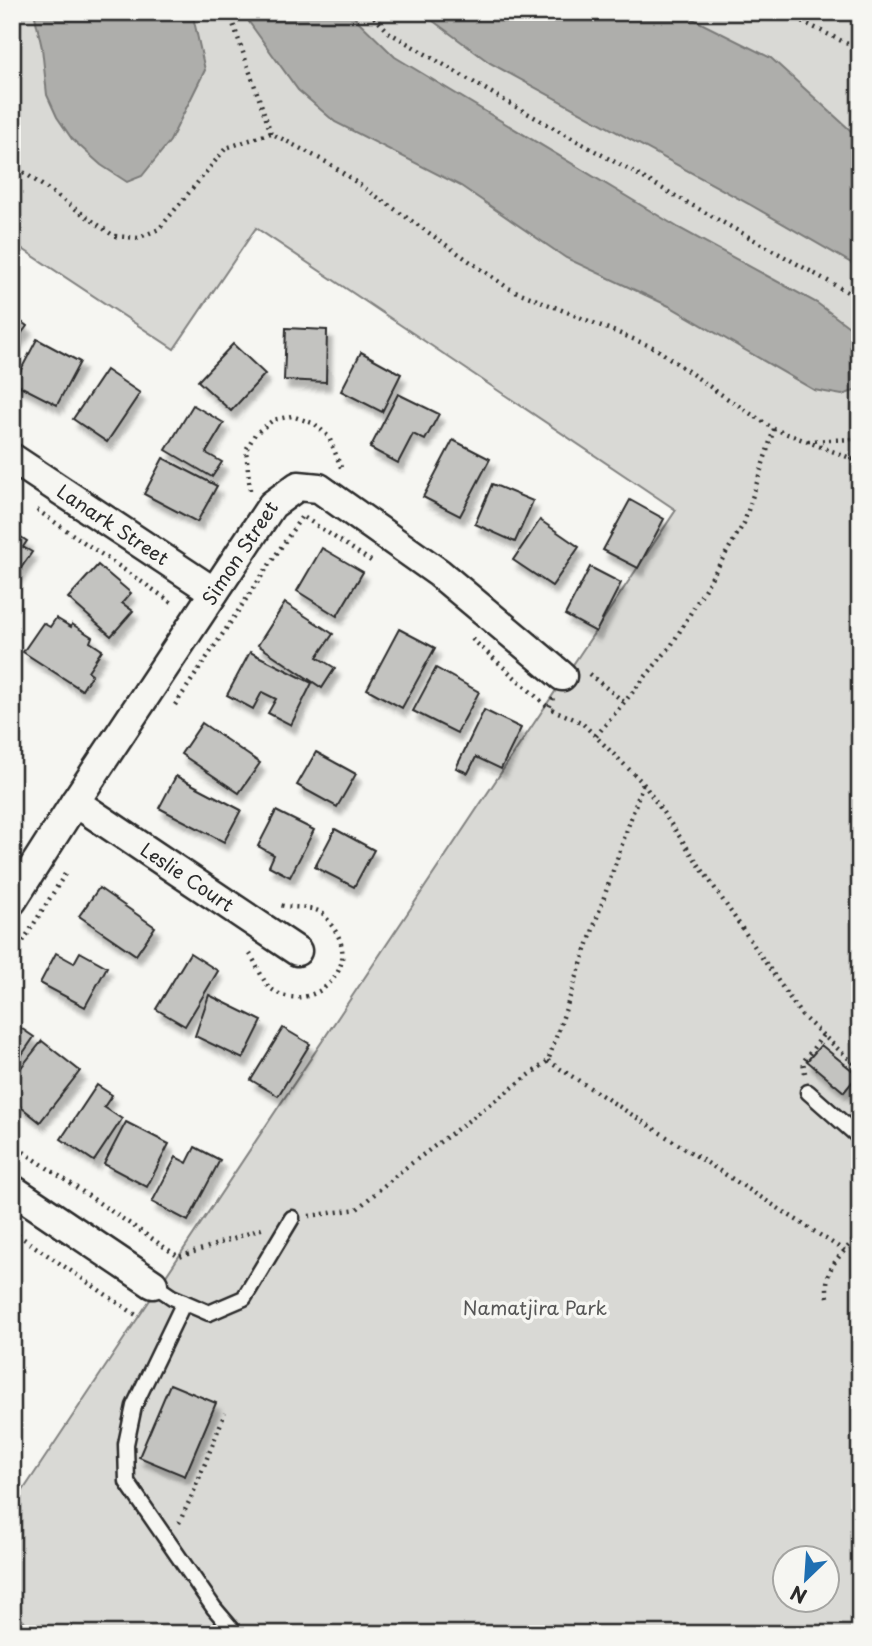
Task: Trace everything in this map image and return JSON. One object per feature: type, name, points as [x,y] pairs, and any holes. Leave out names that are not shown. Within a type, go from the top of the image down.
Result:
[{"type":"street","name":"Lanark Street","points":[[12,458],[214,592]]},
{"type":"street","name":"Simon Street","points":[[12,901],[272,505],[298,486],[319,488],[439,573],[562,676]]},
{"type":"street","name":"Leslie Court","points":[[75,802],[298,951]]},
{"type":"street","points":[[12,1189],[153,1284]]},
{"type":"lane","points":[[808,1093],[860,1138]]},
{"type":"lane","points":[[153,1284],[172,1297],[209,1312],[244,1298],[292,1218]]},
{"type":"lane","points":[[184,1302],[134,1406],[126,1444],[127,1482],[214,1608],[236,1634]]},
{"type":"path","points":[[229,12],[271,133],[330,164],[508,288],[655,348],[774,429],[853,459]]},
{"type":"path","points":[[369,12],[390,33],[860,299]]},
{"type":"path","points":[[783,12],[860,50]]},
{"type":"path","points":[[12,164],[114,236],[138,238],[159,229],[226,148],[271,133]]},
{"type":"path","points":[[805,441],[854,439],[860,428]]},
{"type":"path","points":[[596,736],[671,646],[744,523],[774,429]]},
{"type":"path","points":[[860,445],[853,459],[860,477]]},
{"type":"path","points":[[34,509],[178,606]]},
{"type":"path","points":[[174,707],[302,516],[376,564]]},
{"type":"path","points":[[469,637],[549,708],[581,722],[643,783],[802,1016],[860,1069]]},
{"type":"path","points":[[549,708],[562,676],[581,668],[624,702]]},
{"type":"path","points":[[12,1144],[179,1257],[292,1218],[357,1209],[400,1172],[548,1061],[643,783]]},
{"type":"path","points":[[12,959],[70,866]]},
{"type":"path","points":[[808,1093],[803,1062],[823,1035]]},
{"type":"path","points":[[548,1061],[845,1251]]},
{"type":"path","points":[[12,1231],[139,1317]]},
{"type":"path","points":[[828,1297],[825,1283],[830,1269],[860,1232]]},
{"type":"path","points":[[170,1543],[225,1413]]},
{"type":"green space","name":"Namatjira Park","points":[[12,12],[860,12],[860,1634],[43,1634],[12,1613],[12,1507],[676,510],[256,228],[174,349],[12,242]]},
{"type":"shaded area","points":[[34,12],[192,12],[205,70],[170,141],[142,176],[127,182],[101,165],[72,139],[57,117],[47,95],[42,48]]},
{"type":"shaded area","points":[[249,12],[349,12],[395,57],[679,228],[817,303],[860,335],[860,389],[842,395],[814,390],[669,306],[566,258],[461,186],[335,122],[298,90],[249,22]]},
{"type":"shaded area","points":[[421,12],[679,12],[771,58],[860,139],[860,268],[749,204],[490,63]]},
{"type":"building","points":[[12,315],[27,326],[12,346]]},
{"type":"building","points":[[286,328],[327,330],[326,382],[284,380]]},
{"type":"building","points":[[37,339],[80,362],[57,405],[14,383]]},
{"type":"building","points":[[233,344],[265,374],[231,411],[198,381]]},
{"type":"building","points":[[361,352],[401,374],[382,412],[341,391]]},
{"type":"building","points":[[106,370],[140,393],[107,442],[73,419]]},
{"type":"building","points":[[398,394],[439,414],[425,440],[413,434],[398,463],[370,448]]},
{"type":"building","points":[[193,405],[224,423],[206,453],[222,462],[212,477],[166,450]]},
{"type":"building","points":[[453,440],[490,459],[460,516],[423,497]]},
{"type":"building","points":[[163,458],[217,486],[197,522],[144,494]]},
{"type":"building","points":[[492,484],[533,501],[515,542],[475,524]]},
{"type":"building","points":[[630,500],[664,519],[638,568],[603,550]]},
{"type":"building","points":[[540,520],[579,547],[552,586],[513,560]]},
{"type":"building","points":[[12,531],[27,541],[23,547],[32,552],[12,581]]},
{"type":"building","points":[[322,548],[363,572],[337,616],[297,591]]},
{"type":"building","points":[[98,565],[131,593],[122,603],[133,611],[111,636],[68,598]]},
{"type":"building","points":[[590,567],[621,583],[596,632],[565,615]]},
{"type":"building","points":[[285,603],[333,634],[317,657],[335,668],[322,688],[258,645]]},
{"type":"building","points":[[56,618],[71,627],[72,624],[92,637],[90,642],[102,650],[88,671],[92,674],[82,690],[23,652],[43,623],[50,627]]},
{"type":"building","points":[[399,629],[435,648],[402,708],[367,689]]},
{"type":"building","points":[[250,652],[312,683],[291,725],[268,713],[276,699],[262,692],[253,709],[227,695]]},
{"type":"building","points":[[436,668],[479,692],[457,733],[413,711]]},
{"type":"building","points":[[484,710],[521,728],[501,769],[476,757],[468,773],[456,768]]},
{"type":"building","points":[[202,723],[260,763],[239,793],[181,754]]},
{"type":"building","points":[[316,752],[356,774],[337,807],[297,785]]},
{"type":"building","points":[[176,776],[241,810],[224,842],[159,808]]},
{"type":"building","points":[[276,811],[314,830],[290,877],[269,866],[274,855],[258,846]]},
{"type":"building","points":[[335,829],[374,850],[354,887],[315,867]]},
{"type":"building","points":[[99,888],[155,927],[136,955],[79,916]]},
{"type":"building","points":[[80,952],[107,967],[85,1007],[40,983],[56,953],[74,963]]},
{"type":"building","points":[[190,953],[218,971],[185,1026],[156,1009]]},
{"type":"building","points":[[209,995],[262,1021],[243,1059],[195,1036]]},
{"type":"building","points":[[12,1022],[34,1037],[12,1069]]},
{"type":"building","points":[[283,1028],[310,1044],[278,1096],[251,1080]]},
{"type":"building","points":[[42,1041],[80,1071],[40,1122],[12,1100],[12,1079]]},
{"type":"building","points":[[821,1045],[858,1075],[844,1092],[807,1061]]},
{"type":"building","points":[[97,1085],[112,1095],[104,1107],[122,1119],[94,1161],[61,1139]]},
{"type":"building","points":[[126,1122],[169,1144],[147,1187],[104,1164]]},
{"type":"building","points":[[195,1147],[220,1160],[188,1221],[152,1202],[176,1157],[187,1163]]},
{"type":"building","points":[[170,1384],[216,1403],[185,1476],[139,1457]]}]
